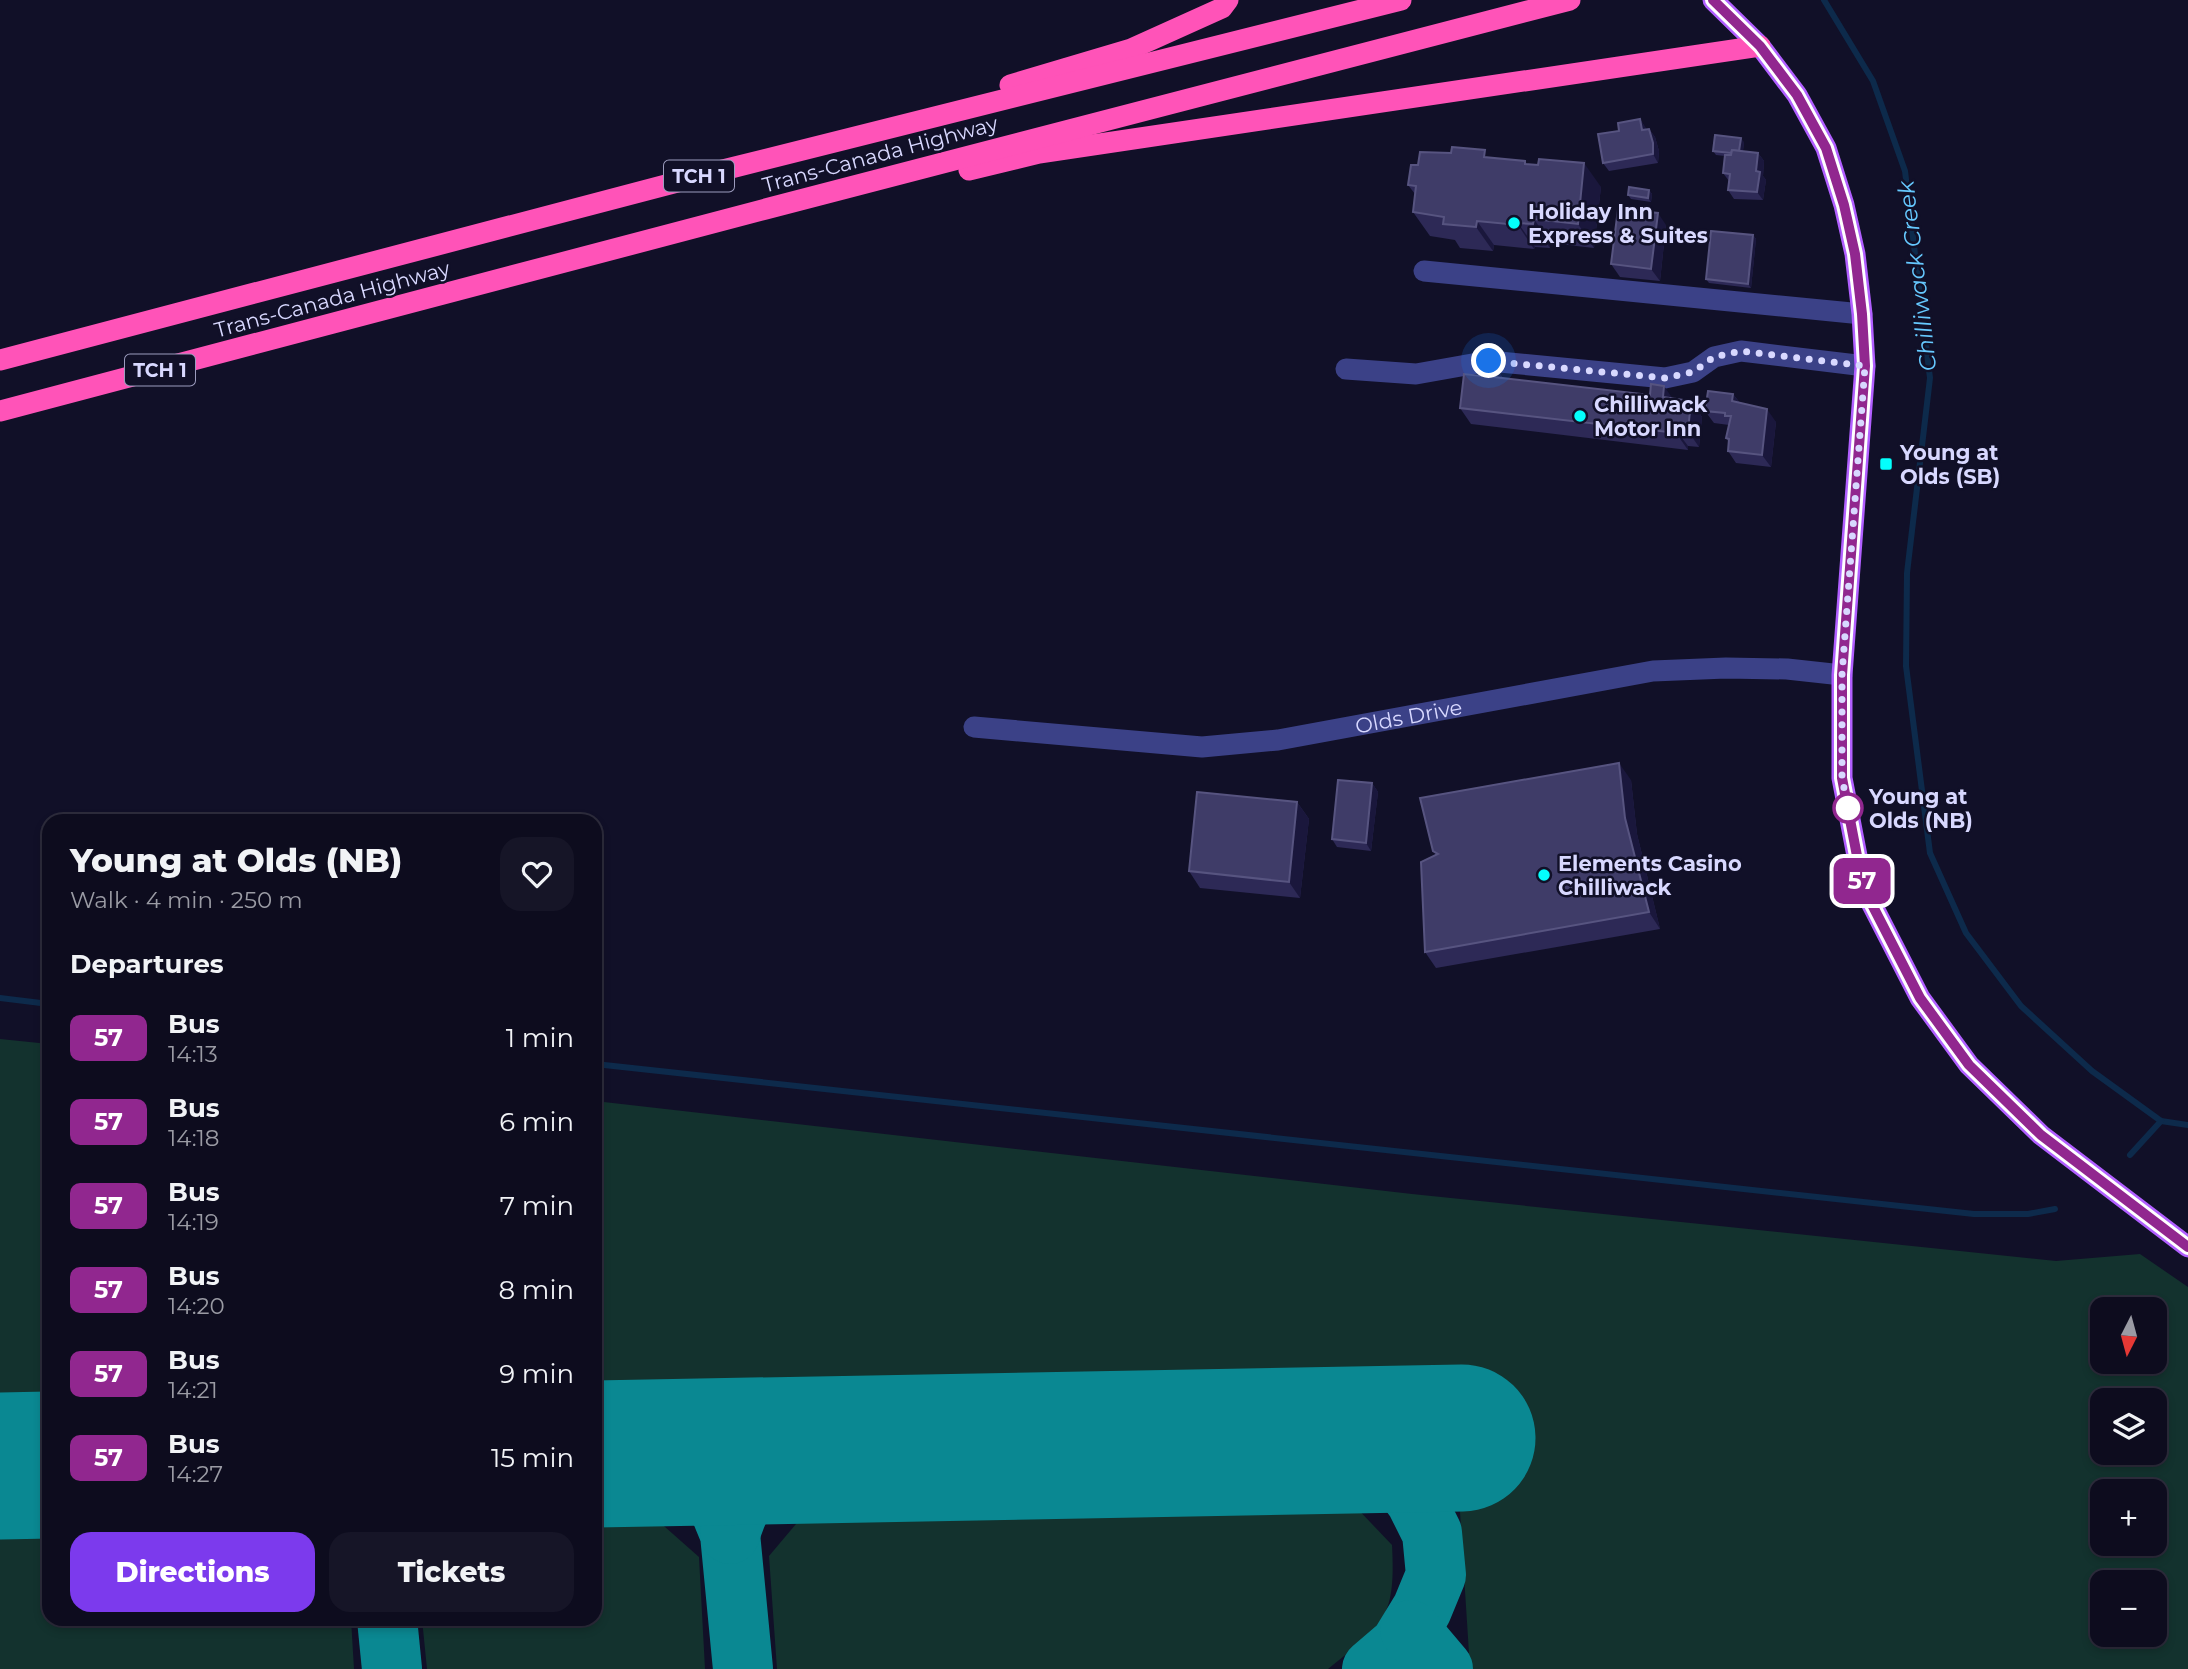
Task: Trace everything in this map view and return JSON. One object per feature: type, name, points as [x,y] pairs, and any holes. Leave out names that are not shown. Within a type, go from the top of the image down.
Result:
[{"type":"highway","points":[[723,170],[1131,49],[1222,8],[1228,0]]},
{"type":"highway","name":"Trans-Canada Highway","points":[[0,360],[723,170],[1401,0]]},
{"type":"highway","name":"Trans-Canada Highway","points":[[0,411],[735,219],[1146,107],[1570,0]]},
{"type":"highway","points":[[735,219],[866,194],[1039,153],[1760,46]]},
{"type":"main road","points":[[1713,0],[1760,46],[1797,95],[1826,148],[1844,205],[1855,254],[1865,366],[1842,675],[1842,778],[1863,887],[1920,998],[1969,1065],[2041,1135],[2188,1247]]},
{"type":"street","points":[[1424,271],[1862,314]]},
{"type":"street","points":[[1346,369],[1416,374],[1489,361],[1665,378],[1693,372],[1714,357],[1741,351],[1865,366]]},
{"type":"street","name":"Olds Drive","points":[[974,727],[1202,747],[1278,740],[1653,671],[1726,668],[1842,675]]},
{"type":"green space","points":[[0,1039],[42,1043],[42,1433],[0,1434]]},
{"type":"green space","points":[[602,1102],[1412,1194],[2056,1261],[2140,1254],[2188,1287],[2188,1669],[1470,1669],[1460,1512],[1466,1477],[1466,1405],[602,1421]]},
{"type":"green space","points":[[1331,1481],[1392,1545],[1393,1570],[1388,1605],[1382,1618],[1362,1641],[1328,1669],[777,1669],[769,1556],[823,1492]]},
{"type":"green space","points":[[602,1496],[630,1496],[699,1557],[705,1669],[427,1669],[423,1626],[602,1626]]},
{"type":"green space","points":[[42,1502],[42,1626],[351,1626],[354,1669],[0,1669],[0,1503]]},
{"type":"building","points":[[1640,119],[1642,130],[1649,129],[1653,154],[1603,163],[1598,134],[1619,131],[1618,123]]},
{"type":"building","points":[[1715,135],[1741,138],[1739,151],[1713,151]]},
{"type":"building","points":[[1452,147],[1485,150],[1484,157],[1525,161],[1525,164],[1538,165],[1539,159],[1584,163],[1578,224],[1534,219],[1533,224],[1518,225],[1477,221],[1476,227],[1443,224],[1444,217],[1413,212],[1416,186],[1408,185],[1411,165],[1418,165],[1420,152],[1451,153]]},
{"type":"building","points":[[1732,150],[1758,153],[1756,171],[1760,172],[1757,192],[1728,190],[1730,174],[1723,173],[1725,155],[1731,155]]},
{"type":"building","points":[[1629,187],[1649,190],[1648,198],[1628,195]]},
{"type":"building","points":[[1618,209],[1658,213],[1651,269],[1611,264]]},
{"type":"building","points":[[1711,231],[1753,235],[1748,284],[1706,279]]},
{"type":"building","points":[[1482,366],[1495,367],[1494,377],[1650,395],[1651,384],[1664,386],[1663,397],[1691,401],[1688,431],[1676,430],[1676,433],[1460,408],[1464,374],[1481,376]]},
{"type":"building","points":[[1708,391],[1733,394],[1732,401],[1767,409],[1762,455],[1728,451],[1729,439],[1726,438],[1731,416],[1705,411]]},
{"type":"building","name":"Elements Casino Chilliwack","points":[[1619,763],[1625,818],[1649,912],[1425,952],[1421,862],[1438,854],[1433,851],[1420,798]]},
{"type":"building","points":[[1338,780],[1372,783],[1366,843],[1332,839]]},
{"type":"building","points":[[1197,792],[1297,802],[1289,882],[1189,871]]},
{"type":"waterway","name":"Chilliwack Creek","points":[[1824,0],[1873,81],[1905,171],[1930,378],[1907,573],[1906,666],[1930,853],[1966,933],[2021,1006],[2092,1071],[2161,1121],[2188,1125]]},
{"type":"waterway","points":[[0,998],[42,1003]]},
{"type":"waterway","points":[[602,1065],[1974,1214],[2028,1214],[2055,1209]]},
{"type":"waterway","points":[[2130,1155],[2161,1121]]},
{"type":"taxiway","points":[[1330,1440],[1369,1454],[1396,1474],[1416,1501],[1432,1533],[1436,1575],[1422,1609],[1400,1645],[1372,1669]]},
{"type":"taxiway","points":[[730,1534],[737,1514],[759,1477],[776,1460],[800,1450]]},
{"type":"taxiway","points":[[644,1453],[683,1469],[704,1486],[721,1512],[730,1534],[743,1669]]},
{"type":"taxiway","points":[[388,1626],[392,1669]]},
{"type":"taxiway","points":[[1410,1630],[1443,1669]]},
{"type":"runway","points":[[602,1454],[1462,1438]]},
{"type":"runway","points":[[0,1466],[42,1465]]},
{"type":"bus line","name":"57","points":[[1713,0],[1760,46],[1797,95],[1826,148],[1844,205],[1855,254],[1865,366],[1842,675],[1842,778],[1863,887],[1920,998],[1969,1065],[2041,1135],[2188,1247]]},
{"type":"place","name":"Holiday Inn Express & Suites","points":[[1514,223]]},
{"type":"place","name":"Chilliwack Motor Inn","points":[[1580,416]]},
{"type":"place","name":"Young at Olds (SB)","points":[[1886,464]]},
{"type":"place","name":"Young at Olds (NB)","points":[[1848,808]]},
{"type":"place","name":"Elements Casino Chilliwack","points":[[1544,875]]},
{"type":"route","points":[[1489,361],[1665,378],[1693,372],[1714,357],[1741,351],[1865,366],[1842,675],[1842,778],[1848,808]]}]
